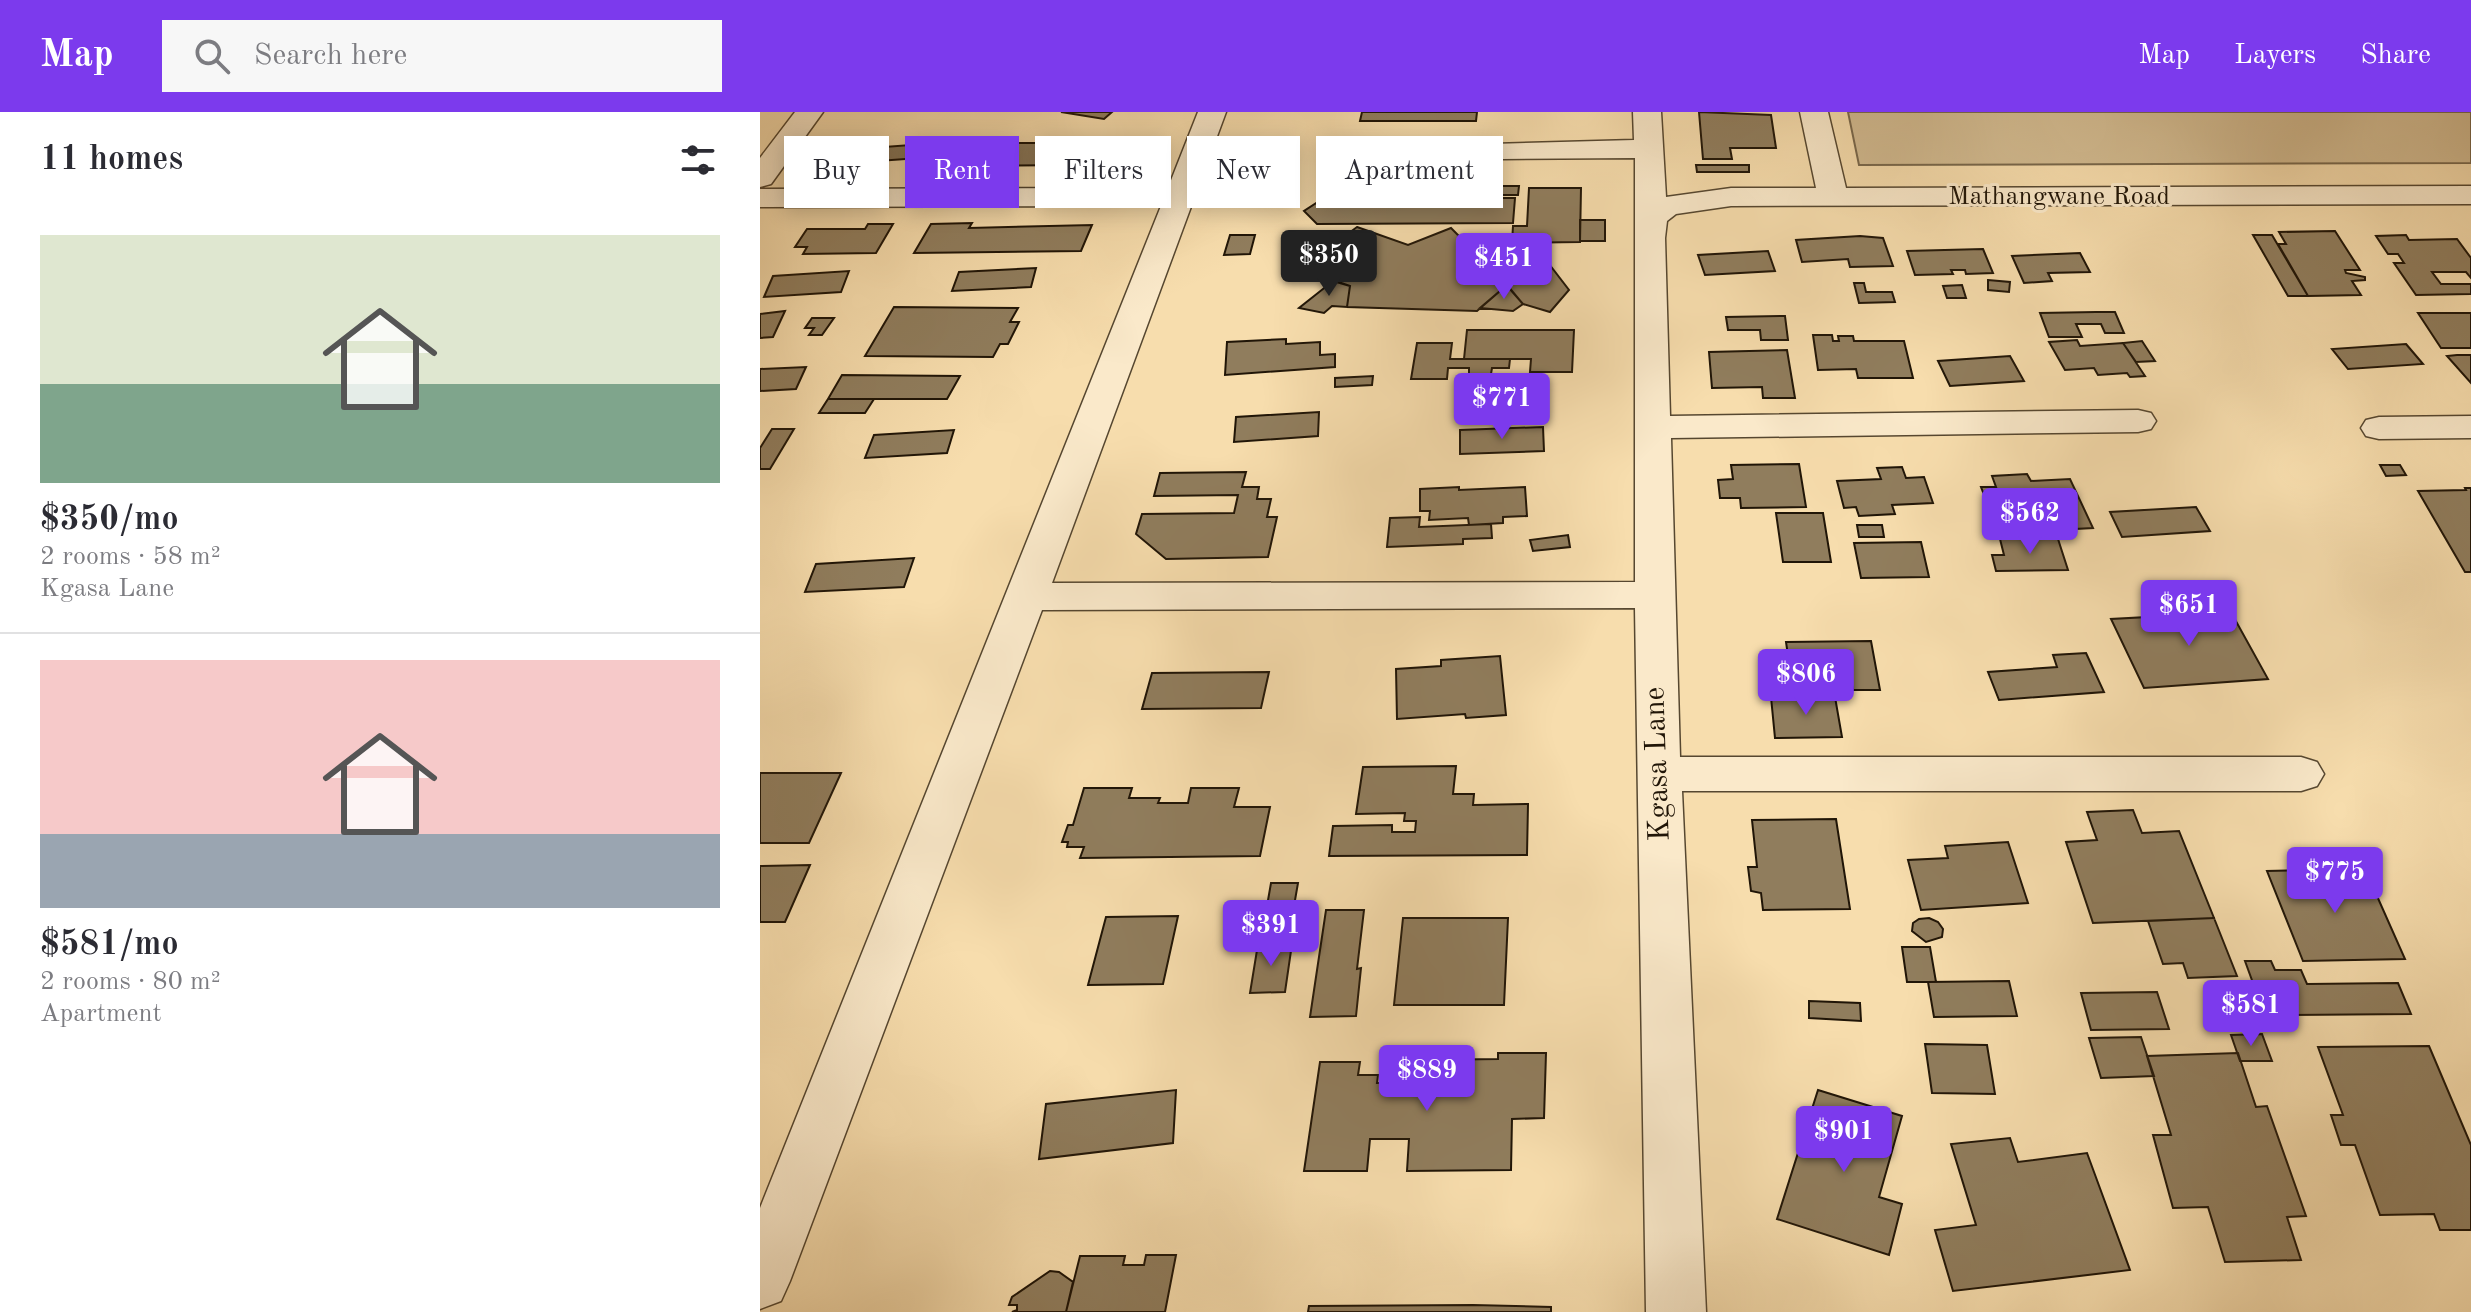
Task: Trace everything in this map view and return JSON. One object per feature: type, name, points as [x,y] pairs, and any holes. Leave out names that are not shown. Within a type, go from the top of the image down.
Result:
[{"type":"street","points":[[760,178],[809,112]]},
{"type":"street","points":[[760,1281],[1212,112]]},
{"type":"street","name":"Kgasa Lane","points":[[1647,112],[1652,217],[1649,238],[1651,427],[1658,774],[1676,1312]]},
{"type":"street","points":[[1814,112],[1833,198]]},
{"type":"street","points":[[1503,150],[1648,149]]},
{"type":"street","name":"Mathangwane Road","points":[[1652,217],[1667,206],[1697,200],[2471,195]]},
{"type":"street","points":[[760,198],[1181,197]]},
{"type":"street","points":[[1651,427],[2138,421]]},
{"type":"street","points":[[2379,428],[2471,427]]},
{"type":"street","points":[[1027,597],[1654,595]]},
{"type":"street","points":[[1658,774],[2301,774]]},
{"type":"shaded area","points":[[1848,112],[2471,112],[2471,163],[1859,165]]},
{"type":"building","points":[[1061,112],[1112,112],[1104,119]]},
{"type":"building","points":[[1362,112],[1477,112],[1476,121],[1360,121]]},
{"type":"building","points":[[1699,112],[1771,115],[1776,148],[1730,148],[1732,159],[1703,159]]},
{"type":"building","points":[[1019,143],[1035,143],[1035,165],[1019,166]]},
{"type":"building","points":[[905,145],[905,159],[889,160],[889,147]]},
{"type":"building","points":[[1696,165],[1749,165],[1749,172],[1697,172]]},
{"type":"building","points":[[1503,186],[1519,186],[1518,195],[1503,195]]},
{"type":"building","points":[[1529,188],[1581,188],[1580,242],[1512,243],[1513,226],[1527,226]]},
{"type":"building","points":[[1503,198],[1515,198],[1513,223],[1317,224],[1304,211],[1316,203],[1316,208],[1503,208]]},
{"type":"building","points":[[1580,220],[1605,220],[1605,241],[1580,241]]},
{"type":"building","points":[[972,223],[969,228],[1092,225],[1081,251],[914,253],[931,224]]},
{"type":"building","points":[[868,224],[893,224],[876,253],[803,254],[807,247],[795,247],[807,229],[865,229]]},
{"type":"building","points":[[1357,227],[1408,245],[1451,228],[1507,285],[1477,311],[1347,307],[1350,286],[1300,269]]},
{"type":"building","points":[[2335,231],[2360,270],[2345,270],[2346,273],[2365,277],[2365,280],[2352,281],[2361,295],[2308,296],[2278,244],[2286,244],[2279,232]]},
{"type":"building","points":[[1230,235],[1255,235],[1250,254],[1224,255]]},
{"type":"building","points":[[2253,235],[2272,235],[2308,296],[2288,296]]},
{"type":"building","points":[[2406,235],[2409,240],[2457,239],[2471,258],[2471,278],[2466,272],[2432,272],[2441,284],[2471,284],[2471,294],[2416,295],[2394,263],[2404,263],[2398,254],[2388,254],[2376,236]]},
{"type":"building","points":[[1860,236],[1883,238],[1893,266],[1850,267],[1848,259],[1802,262],[1796,240]]},
{"type":"building","points":[[1983,249],[1993,273],[1966,274],[1965,270],[1951,270],[1953,274],[1915,275],[1907,251]]},
{"type":"building","points":[[1768,251],[1775,271],[1705,275],[1698,255]]},
{"type":"building","points":[[2080,253],[2090,272],[2048,273],[2052,281],[2024,283],[2012,256]]},
{"type":"building","points":[[1546,260],[1569,290],[1550,312],[1523,304],[1501,279],[1513,274],[1508,269]]},
{"type":"building","points":[[1036,268],[1031,287],[952,291],[959,272]]},
{"type":"building","points":[[849,271],[841,292],[764,297],[773,276]]},
{"type":"building","points":[[1988,280],[2010,282],[2009,292],[1988,290]]},
{"type":"building","points":[[1333,281],[1350,286],[1347,307],[1332,306],[1324,313],[1299,308]]},
{"type":"building","points":[[1854,283],[1864,283],[1866,292],[1892,292],[1895,302],[1859,303]]},
{"type":"building","points":[[1507,285],[1523,304],[1513,311],[1480,308]]},
{"type":"building","points":[[1962,285],[1966,298],[1947,298],[1943,286]]},
{"type":"building","points":[[894,307],[1018,308],[1010,322],[1019,322],[1008,344],[1000,344],[993,357],[865,356]]},
{"type":"building","points":[[785,311],[773,337],[760,338],[760,314]]},
{"type":"building","points":[[2115,312],[2124,333],[2105,333],[2101,324],[2076,324],[2082,337],[2049,337],[2040,313]]},
{"type":"building","points":[[2418,313],[2471,313],[2471,348],[2441,348]]},
{"type":"building","points":[[1785,316],[1788,340],[1761,340],[1760,330],[1728,330],[1726,317]]},
{"type":"building","points":[[812,318],[834,318],[822,335],[809,335],[814,328],[805,328]]},
{"type":"building","points":[[1467,330],[1574,330],[1572,372],[1530,372],[1531,359],[1464,359]]},
{"type":"building","points":[[1813,335],[1832,335],[1833,341],[1839,341],[1838,336],[1853,336],[1854,341],[1904,341],[1913,378],[1858,378],[1856,369],[1818,370]]},
{"type":"building","points":[[1286,339],[1286,344],[1320,342],[1320,355],[1335,354],[1335,367],[1225,375],[1227,342]]},
{"type":"building","points":[[2077,340],[2080,346],[2123,343],[2145,376],[2130,377],[2127,373],[2098,375],[2094,368],[2065,370],[2049,342]]},
{"type":"building","points":[[2142,341],[2155,361],[2136,362],[2123,343]]},
{"type":"building","points":[[1417,343],[1452,343],[1450,359],[1510,359],[1509,368],[1492,368],[1491,374],[1469,374],[1469,368],[1448,368],[1447,379],[1411,379]]},
{"type":"building","points":[[2406,344],[2423,364],[2348,369],[2332,349]]},
{"type":"building","points":[[1787,350],[1795,398],[1763,398],[1762,387],[1712,388],[1709,352]]},
{"type":"building","points":[[2471,355],[2471,383],[2447,356]]},
{"type":"building","points":[[2010,356],[2024,381],[1950,386],[1938,361]]},
{"type":"building","points":[[806,367],[796,389],[760,391],[760,369]]},
{"type":"building","points":[[842,375],[960,376],[947,399],[828,399]]},
{"type":"building","points":[[1373,376],[1372,385],[1335,387],[1335,378]]},
{"type":"building","points":[[828,399],[874,399],[865,413],[819,413]]},
{"type":"building","points":[[1319,412],[1318,436],[1234,442],[1236,417]]},
{"type":"building","points":[[1543,427],[1544,451],[1460,454],[1460,430]]},
{"type":"building","points":[[772,429],[794,429],[770,469],[760,469],[760,448]]},
{"type":"building","points":[[954,430],[947,453],[865,458],[874,435]]},
{"type":"building","points":[[1799,464],[1806,507],[1741,508],[1740,498],[1720,498],[1718,480],[1733,479],[1731,465]]},
{"type":"building","points":[[2380,465],[2400,465],[2406,475],[2386,476]]},
{"type":"building","points":[[1902,467],[1906,478],[1924,477],[1933,503],[1892,505],[1895,514],[1859,516],[1856,507],[1844,508],[1837,481],[1881,479],[1877,468]]},
{"type":"building","points":[[1246,472],[1242,487],[1259,487],[1257,499],[1271,499],[1267,517],[1277,517],[1268,557],[1166,559],[1136,534],[1142,514],[1234,513],[1238,495],[1154,496],[1160,473]]},
{"type":"building","points":[[2027,474],[2031,481],[2070,479],[2093,528],[1999,533],[1981,487],[1996,487],[1992,476]]},
{"type":"building","points":[[1459,487],[1459,490],[1525,487],[1527,516],[1503,517],[1503,523],[1469,525],[1468,518],[1429,520],[1430,511],[1420,511],[1420,489]]},
{"type":"building","points":[[2471,488],[2471,572],[2465,572],[2418,491]]},
{"type":"building","points":[[2196,507],[2210,531],[2122,537],[2110,512]]},
{"type":"building","points":[[1776,513],[1823,513],[1831,562],[1783,562]]},
{"type":"building","points":[[1420,517],[1419,527],[1491,524],[1492,538],[1463,539],[1463,544],[1387,547],[1390,518]]},
{"type":"building","points":[[1857,525],[1882,525],[1884,537],[1859,537]]},
{"type":"building","points":[[1568,535],[1570,547],[1533,551],[1530,540]]},
{"type":"building","points":[[2000,539],[2058,539],[2068,570],[1996,571],[1992,555],[2004,555]]},
{"type":"building","points":[[1921,542],[1929,577],[1861,578],[1854,543]]},
{"type":"building","points":[[914,558],[904,587],[805,592],[816,564]]},
{"type":"building","points":[[2227,605],[2268,679],[2144,688],[2111,619],[2166,616],[2163,609]]},
{"type":"building","points":[[1871,641],[1880,690],[1853,690],[1850,675],[1791,676],[1786,642]]},
{"type":"building","points":[[2086,653],[2104,692],[1999,700],[1988,672],[2057,667],[2053,655]]},
{"type":"building","points":[[1500,656],[1506,715],[1466,718],[1465,714],[1397,719],[1396,669],[1441,666],[1441,660]]},
{"type":"building","points":[[1269,672],[1261,708],[1142,709],[1152,673]]},
{"type":"building","points":[[1771,697],[1835,697],[1842,737],[1775,738]]},
{"type":"building","points":[[1456,766],[1453,794],[1474,794],[1473,805],[1528,804],[1527,855],[1329,856],[1333,826],[1392,825],[1392,832],[1415,832],[1416,821],[1404,821],[1405,813],[1356,814],[1363,767]]},
{"type":"building","points":[[760,773],[841,773],[809,843],[760,843]]},
{"type":"building","points":[[1084,788],[1132,788],[1129,798],[1160,798],[1158,803],[1188,803],[1191,788],[1239,788],[1234,807],[1270,807],[1260,856],[1080,858],[1084,847],[1067,847],[1068,842],[1062,842],[1068,825],[1073,825]]},
{"type":"building","points":[[2133,810],[2142,833],[2179,831],[2214,918],[2093,923],[2066,842],[2097,840],[2087,812]]},
{"type":"building","points":[[1836,819],[1850,909],[1763,910],[1761,893],[1751,891],[1748,867],[1757,867],[1752,820]]},
{"type":"building","points":[[2008,842],[2028,903],[1921,910],[1908,860],[1948,858],[1945,846]]},
{"type":"building","points":[[810,865],[785,922],[760,922],[760,866]]},
{"type":"building","points":[[2365,869],[2405,959],[2303,961],[2267,871]]},
{"type":"building","points":[[1271,883],[1298,883],[1294,906],[1267,906]]},
{"type":"building","points":[[1326,910],[1364,910],[1357,969],[1361,968],[1356,1016],[1310,1017]]},
{"type":"building","points":[[1297,912],[1292,944],[1264,944],[1270,913]]},
{"type":"building","points":[[1178,916],[1163,984],[1088,985],[1106,917]]},
{"type":"building","points":[[1403,918],[1508,918],[1504,1005],[1394,1005]]},
{"type":"building","points":[[1929,918],[1938,922],[1943,929],[1942,937],[1926,942],[1912,931],[1913,923]]},
{"type":"building","points":[[2214,918],[2237,976],[2188,978],[2183,963],[2163,964],[2148,921]]},
{"type":"building","points":[[1258,944],[1292,944],[1285,992],[1250,993]]},
{"type":"building","points":[[1902,947],[1930,947],[1936,982],[1907,982]]},
{"type":"building","points":[[2245,961],[2271,961],[2275,970],[2301,970],[2307,984],[2398,983],[2411,1014],[2291,1015],[2295,1027],[2269,1027]]},
{"type":"building","points":[[2009,981],[2017,1016],[1934,1017],[1928,982]]},
{"type":"building","points":[[2157,992],[2169,1029],[2091,1030],[2081,993]]},
{"type":"building","points":[[1809,1001],[1860,1003],[1861,1021],[1809,1018]]},
{"type":"building","points":[[2262,1034],[2272,1061],[2240,1061],[2231,1035]]},
{"type":"building","points":[[2141,1037],[2154,1076],[2101,1078],[2089,1038]]},
{"type":"building","points":[[1925,1044],[1987,1045],[1995,1094],[1932,1093]]},
{"type":"building","points":[[2429,1046],[2471,1145],[2471,1230],[2440,1230],[2434,1214],[2380,1215],[2355,1145],[2341,1145],[2331,1115],[2343,1115],[2318,1047]]},
{"type":"building","points":[[1498,1053],[1546,1053],[1544,1118],[1512,1119],[1511,1170],[1407,1171],[1409,1139],[1370,1139],[1367,1171],[1304,1171],[1320,1062],[1360,1062],[1358,1075],[1378,1075],[1377,1083],[1421,1083],[1423,1060],[1498,1059]]},
{"type":"building","points":[[2238,1053],[2256,1107],[2267,1106],[2306,1216],[2287,1217],[2301,1260],[2225,1262],[2208,1207],[2173,1208],[2153,1135],[2171,1135],[2147,1056]]},
{"type":"building","points":[[1176,1090],[1173,1143],[1039,1159],[1046,1104]]},
{"type":"building","points":[[1818,1090],[1902,1116],[1879,1197],[1902,1204],[1889,1255],[1777,1219]]},
{"type":"building","points":[[2010,1138],[2018,1162],[2087,1153],[2130,1270],[1953,1291],[1935,1230],[1976,1225],[1951,1144]]},
{"type":"building","points":[[1146,1255],[1176,1255],[1165,1312],[1066,1312],[1080,1256],[1125,1256],[1123,1265],[1144,1265]]},
{"type":"building","points":[[1050,1271],[1059,1272],[1073,1282],[1066,1312],[1012,1312],[1017,1310],[1017,1305],[1009,1305],[1012,1297]]},
{"type":"building","points":[[1309,1306],[1551,1307],[1551,1312],[1308,1312]]}]
